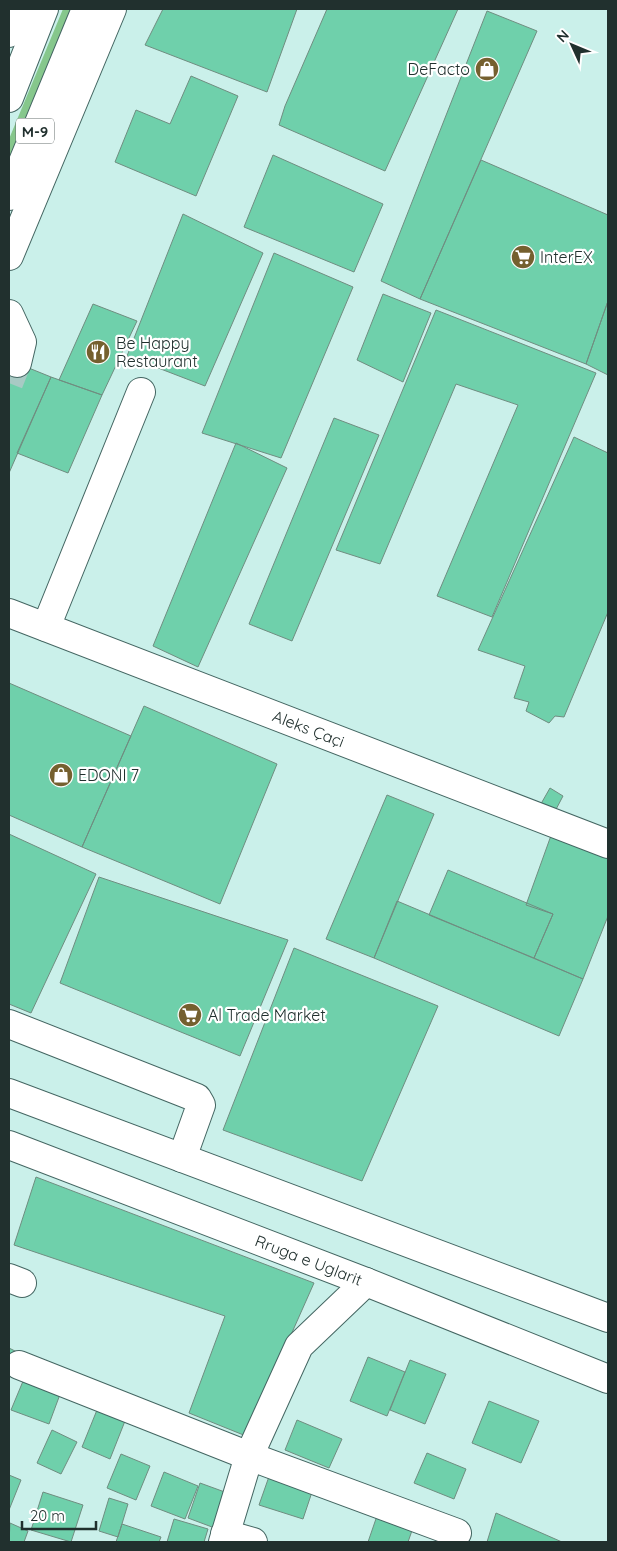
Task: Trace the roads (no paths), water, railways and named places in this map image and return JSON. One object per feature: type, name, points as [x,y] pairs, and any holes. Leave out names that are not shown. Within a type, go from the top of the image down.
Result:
[{"type":"main road","points":[[9,33],[20,9]]},
{"type":"main road","name":"M-9","points":[[9,98],[44,9]]},
{"type":"main road","name":"M-9","points":[[9,196],[86,9]]},
{"type":"main road","points":[[9,256],[112,9]]},
{"type":"main road","points":[[9,314],[22,342],[17,363]]},
{"type":"main road","points":[[46,627],[141,392]]},
{"type":"main road","name":"Aleks Çaçi","points":[[9,613],[608,844]]},
{"type":"main road","points":[[9,1024],[197,1098],[201,1105],[182,1158]]},
{"type":"main road","points":[[9,1093],[608,1318]]},
{"type":"main road","name":"Rruga e Uglarit","points":[[9,1145],[366,1282],[608,1379]]},
{"type":"main road","points":[[253,1542],[224,1538],[249,1456],[299,1346],[366,1282]]},
{"type":"main road","points":[[19,1365],[249,1456],[457,1533]]},
{"type":"tunnel","points":[[9,383],[17,363]]},
{"type":"place","name":"DeFacto","points":[[487,69]]},
{"type":"place","name":"InterEX","points":[[523,257]]},
{"type":"place","name":"Be Happy Restaurant","points":[[98,352]]},
{"type":"place","name":"EDONI 7","points":[[61,775]]},
{"type":"place","name":"Al Trade Market","points":[[190,1015]]}]
